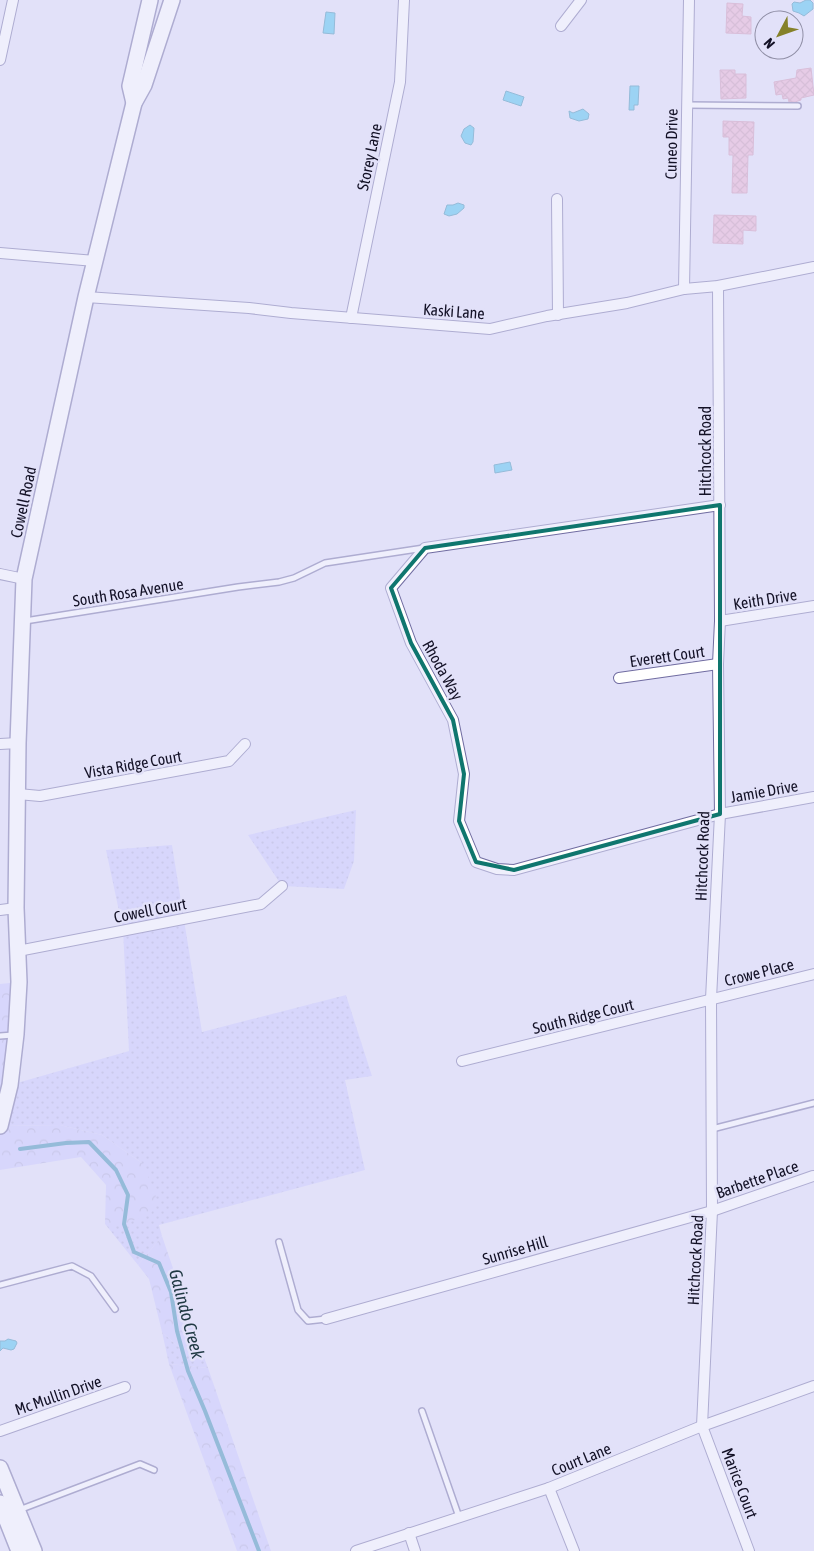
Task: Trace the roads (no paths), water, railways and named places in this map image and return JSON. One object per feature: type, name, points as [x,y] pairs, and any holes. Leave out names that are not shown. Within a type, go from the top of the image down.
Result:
[{"type":"street","points":[[0,60],[13,0]]},
{"type":"street","name":"Cowell Road","points":[[134,103],[130,86],[150,0]]},
{"type":"street","name":"Cowell Road","points":[[0,1126],[10,1085],[16,1034],[19,982],[16,908],[18,743],[24,579],[86,297],[134,103],[144,85],[172,0]]},
{"type":"street","name":"Storey Lane","points":[[351,318],[400,82],[404,0]]},
{"type":"street","points":[[561,26],[581,0]]},
{"type":"street","name":"Cuneo Drive","points":[[684,288],[689,0]]},
{"type":"street","points":[[557,199],[558,315]]},
{"type":"street","points":[[0,253],[95,261]]},
{"type":"street","name":"Kaski Lane","points":[[86,297],[249,308],[490,329],[547,316],[626,303],[684,288],[718,286],[814,267]]},
{"type":"street","name":"Hitchcock Road","points":[[702,1426],[712,1211],[711,999],[720,814],[718,286]]},
{"type":"street","points":[[425,548],[720,505]]},
{"type":"street","name":"Rhoda Way","points":[[425,548],[391,588],[411,643],[453,720],[464,774],[459,821],[476,862],[497,869],[514,870],[720,814]]},
{"type":"street","points":[[0,574],[24,579]]},
{"type":"street","name":"Keith Drive","points":[[720,622],[814,606]]},
{"type":"street","name":"Everett Court","points":[[619,678],[718,664]]},
{"type":"street","points":[[0,744],[18,743]]},
{"type":"street","name":"Vista Ridge Court","points":[[18,794],[40,796],[229,761],[245,744]]},
{"type":"street","name":"Jamie Drive","points":[[720,814],[814,798]]},
{"type":"street","name":"Cowell Court","points":[[18,950],[261,904],[282,886]]},
{"type":"street","points":[[0,910],[16,908]]},
{"type":"street","name":"Crowe Place","points":[[711,999],[814,974]]},
{"type":"street","name":"South Ridge Court","points":[[462,1061],[711,999]]},
{"type":"street","name":"Barbette Place","points":[[712,1211],[813,1176]]},
{"type":"street","name":"Sunrise Hill","points":[[326,1319],[712,1211]]},
{"type":"street","name":"Court Lane","points":[[356,1551],[549,1488],[702,1426],[814,1386]]},
{"type":"street","name":"Mc Mullin Drive","points":[[0,1431],[125,1387]]},
{"type":"street","name":"Marice Court","points":[[702,1426],[749,1551]]},
{"type":"street","points":[[0,1468],[7,1510],[19,1551]]},
{"type":"street","points":[[549,1488],[574,1551]]},
{"type":"street","points":[[7,1510],[34,1551]]},
{"type":"street","points":[[409,1533],[415,1551]]},
{"type":"lane","points":[[687,104],[798,106]]},
{"type":"lane","name":"South Rosa Avenue","points":[[22,621],[238,586],[279,582],[294,578],[325,563],[425,548]]},
{"type":"lane","points":[[0,1036],[16,1034]]},
{"type":"lane","points":[[712,1129],[814,1103]]},
{"type":"lane","points":[[279,1242],[298,1310],[308,1321],[326,1319]]},
{"type":"lane","points":[[0,1286],[72,1266],[91,1276],[115,1309]]},
{"type":"lane","points":[[422,1412],[459,1517]]},
{"type":"lane","points":[[7,1510],[140,1464],[154,1470]]},
{"type":"waterway","name":"Galindo Creek","points":[[20,1149],[89,1142],[116,1170],[128,1195],[124,1224],[134,1252],[159,1263],[171,1292],[177,1331],[188,1371],[259,1551]]}]
